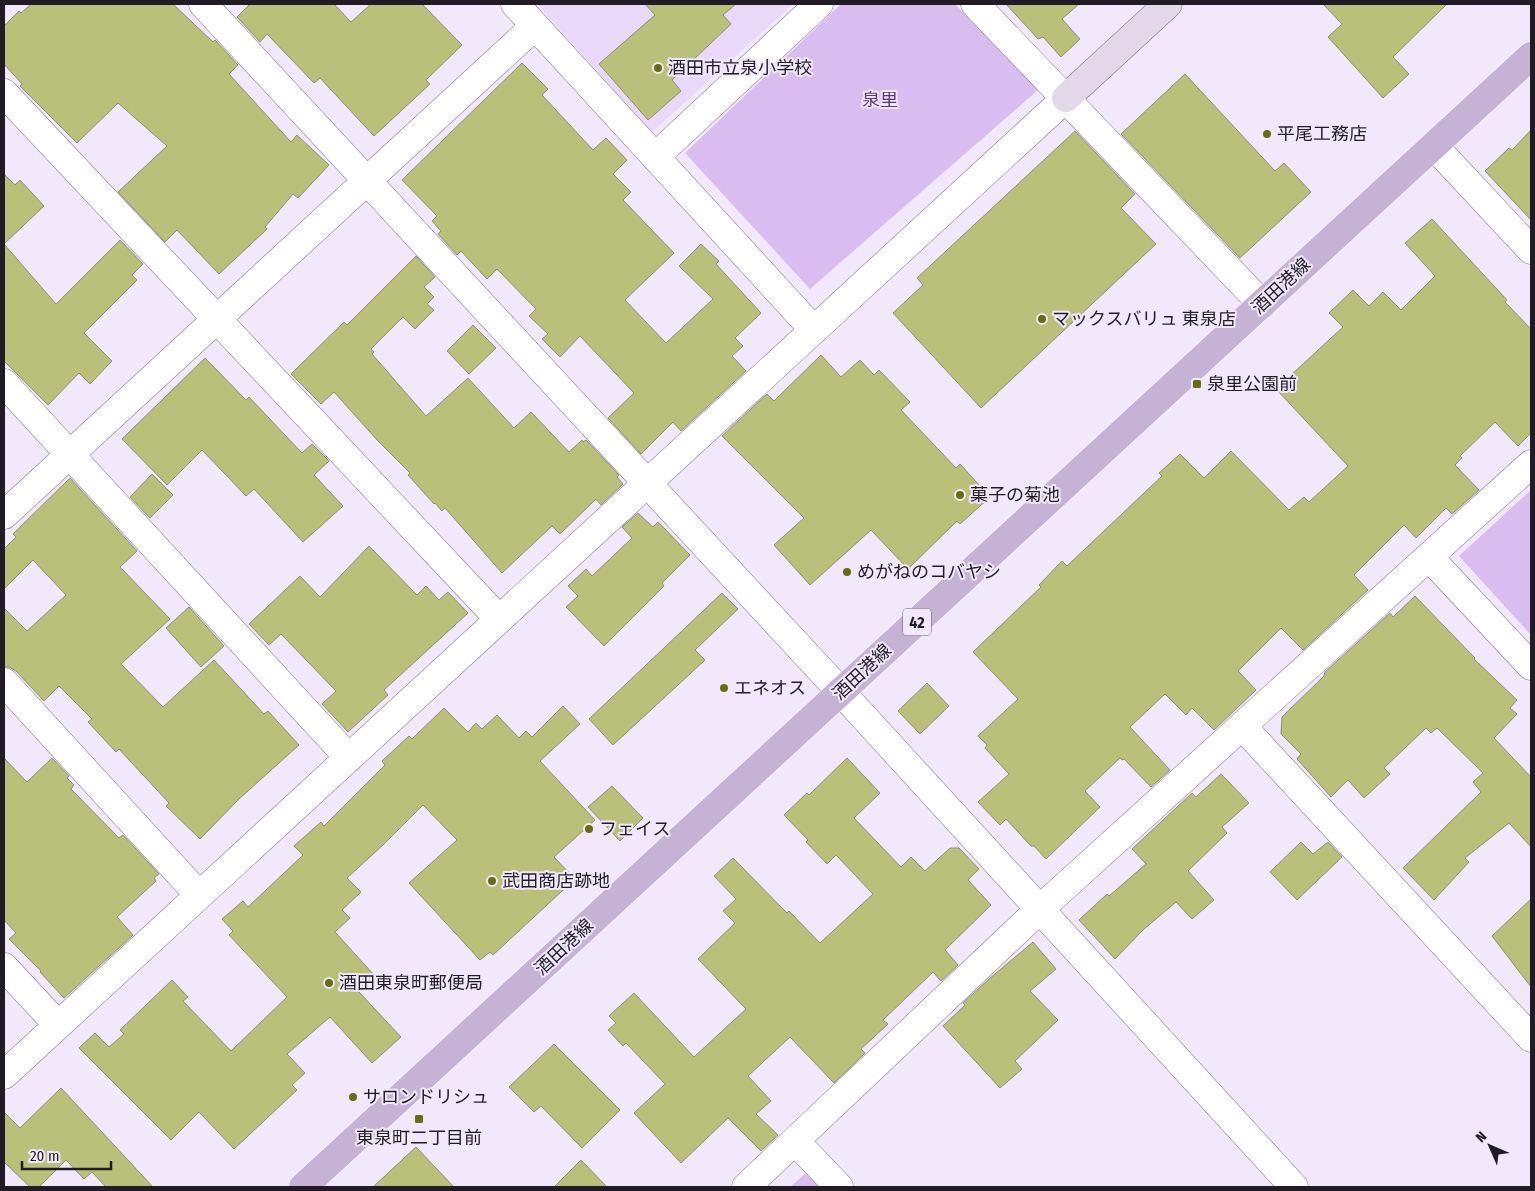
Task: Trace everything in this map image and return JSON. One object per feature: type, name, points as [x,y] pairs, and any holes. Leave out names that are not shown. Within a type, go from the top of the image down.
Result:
[{"type":"main road","name":"酒田港線","points":[[303,1187],[1531,56]]},
{"type":"street","points":[[203,4],[841,692],[1294,1187]]},
{"type":"street","points":[[515,4],[814,330]]},
{"type":"street","points":[[655,157],[819,4]]},
{"type":"street","points":[[975,4],[1262,304]]},
{"type":"street","points":[[4,1075],[1168,4]]},
{"type":"street","points":[[4,515],[535,26]]},
{"type":"street","points":[[4,93],[499,620]]},
{"type":"street","points":[[1434,146],[1531,250]]},
{"type":"street","points":[[4,384],[349,758]]},
{"type":"street","points":[[746,1187],[1040,909],[1531,464]]},
{"type":"street","points":[[1429,557],[1531,666]]},
{"type":"street","points":[[4,682],[199,895]]},
{"type":"street","points":[[1242,726],[1531,1038]]},
{"type":"street","points":[[4,967],[58,1025]]},
{"type":"street","points":[[795,1141],[839,1187]]},
{"type":"shaded area","name":"酒田市立泉小学校","points":[[537,4],[793,4],[652,132]]},
{"type":"green space","name":"泉里","points":[[841,4],[955,4],[1038,90],[810,289],[685,153]]},
{"type":"green space","points":[[1531,490],[1531,635],[1459,556]]},
{"type":"green space","points":[[806,1173],[820,1187],[790,1187]]},
{"type":"building","points":[[31,4],[173,4],[213,42],[215,40],[238,65],[229,74],[291,142],[297,135],[329,165],[298,198],[293,194],[265,227],[267,229],[219,274],[177,230],[165,242],[118,192],[167,146],[118,103],[77,143],[20,86],[22,84],[4,64],[4,26],[19,11],[21,13]]},
{"type":"building","points":[[250,4],[334,4],[351,22],[371,4],[422,4],[462,45],[426,80],[430,84],[374,136],[320,78],[314,83],[267,34],[260,42],[237,17]]},
{"type":"building","points":[[645,4],[736,4],[723,15],[731,24],[672,80],[681,91],[648,120],[599,64],[655,15]]},
{"type":"building","points":[[1006,4],[1079,4],[1062,19],[1080,39],[1061,57],[1043,37],[1038,39]]},
{"type":"building","points":[[1323,4],[1447,4],[1393,57],[1409,74],[1383,98],[1328,37],[1342,24]]},
{"type":"building","points":[[522,63],[548,89],[542,95],[593,150],[606,138],[627,160],[613,174],[631,192],[623,200],[674,253],[625,300],[666,343],[713,299],[679,266],[701,244],[719,261],[716,264],[761,313],[735,338],[743,346],[732,356],[746,371],[681,431],[673,422],[641,454],[608,418],[634,393],[580,336],[560,357],[542,339],[548,334],[529,316],[536,309],[497,269],[487,279],[461,251],[457,255],[438,234],[441,231],[432,221],[437,216],[402,180]]},
{"type":"building","points":[[1185,74],[1275,171],[1284,163],[1311,192],[1240,258],[1121,134]]},
{"type":"building","points":[[1531,130],[1531,220],[1485,171],[1509,148],[1512,150]]},
{"type":"building","points":[[1075,131],[1135,194],[1121,208],[1156,244],[981,408],[893,313],[923,285],[917,278]]},
{"type":"building","points":[[4,174],[15,185],[20,180],[44,206],[4,244]]},
{"type":"building","points":[[1432,219],[1507,300],[1505,302],[1531,329],[1531,433],[1518,446],[1495,422],[1460,456],[1462,458],[1455,465],[1479,490],[1452,514],[1446,508],[1416,538],[1404,525],[1354,575],[1368,590],[1303,650],[1281,628],[1238,671],[1256,690],[1214,730],[1192,708],[1186,715],[1165,694],[1130,727],[1170,770],[1151,787],[1124,759],[1120,758],[1085,791],[1100,807],[1046,859],[1006,819],[1000,825],[978,802],[1009,774],[985,748],[987,745],[978,736],[1018,699],[973,652],[1041,587],[1039,585],[1062,561],[1067,566],[1162,476],[1159,473],[1180,454],[1204,478],[1231,451],[1289,510],[1304,497],[1309,502],[1348,466],[1276,389],[1343,327],[1329,313],[1353,290],[1369,306],[1383,292],[1401,310],[1435,276],[1405,243]]},
{"type":"building","points":[[120,240],[143,264],[132,275],[137,280],[84,333],[112,361],[90,384],[79,373],[48,405],[4,361],[4,244],[56,304]]},
{"type":"building","points":[[416,256],[435,277],[424,287],[434,297],[427,304],[434,310],[415,329],[403,317],[371,349],[374,352],[372,354],[426,416],[468,378],[514,428],[531,412],[569,452],[582,440],[583,442],[586,440],[619,475],[617,477],[623,484],[601,505],[596,499],[560,534],[552,526],[502,573],[445,508],[442,511],[434,504],[408,475],[410,473],[334,392],[321,404],[291,374],[344,322],[347,325]]},
{"type":"building","points":[[473,325],[496,348],[469,374],[447,351]]},
{"type":"building","points":[[821,355],[841,377],[860,360],[874,375],[879,370],[910,402],[901,410],[956,468],[960,464],[990,497],[960,524],[957,521],[908,569],[871,530],[810,585],[774,545],[804,518],[722,436],[767,394],[774,401]]},
{"type":"building","points":[[205,358],[246,400],[249,397],[302,453],[312,444],[329,461],[314,475],[343,506],[303,542],[254,489],[246,496],[202,450],[167,485],[122,439]]},
{"type":"building","points":[[152,474],[173,495],[150,518],[130,497]]},
{"type":"building","points":[[70,478],[137,551],[120,567],[170,619],[121,664],[163,707],[214,660],[264,714],[268,711],[299,745],[239,799],[200,839],[166,806],[169,803],[119,749],[116,752],[88,722],[92,719],[59,686],[44,701],[16,671],[9,667],[4,667],[4,608],[27,631],[66,595],[33,560],[4,589],[4,549],[16,537],[13,534]]},
{"type":"building","points":[[638,513],[653,527],[658,522],[690,555],[662,583],[664,586],[604,646],[566,607],[578,596],[568,586],[586,569],[592,576],[632,538],[622,527]]},
{"type":"building","points":[[369,546],[417,595],[426,586],[439,600],[448,592],[468,613],[384,690],[388,695],[348,732],[322,704],[336,691],[281,634],[269,645],[249,624],[300,576],[320,597]]},
{"type":"building","points":[[722,593],[738,609],[695,650],[705,660],[613,745],[589,719]]},
{"type":"building","points":[[1415,596],[1474,659],[1517,700],[1510,708],[1517,714],[1494,738],[1531,777],[1531,847],[1509,823],[1465,858],[1469,862],[1434,900],[1403,868],[1481,792],[1473,782],[1483,773],[1437,728],[1431,733],[1426,728],[1384,768],[1390,774],[1364,798],[1348,780],[1331,797],[1297,759],[1301,754],[1281,734],[1282,717],[1324,676],[1325,672],[1390,613],[1393,617]]},
{"type":"building","points":[[189,607],[224,646],[201,667],[166,628]]},
{"type":"building","points":[[927,683],[949,706],[920,734],[898,711]]},
{"type":"building","points":[[563,706],[580,724],[540,761],[595,820],[554,857],[575,879],[493,955],[490,952],[480,960],[409,883],[457,840],[423,805],[347,878],[361,892],[342,910],[350,918],[335,932],[375,976],[358,991],[401,1037],[372,1063],[330,1017],[287,1054],[305,1073],[292,1085],[297,1090],[234,1149],[199,1112],[171,1140],[79,1048],[95,1033],[109,1047],[124,1034],[120,1030],[172,980],[188,997],[183,1001],[231,1051],[287,997],[229,935],[233,931],[222,919],[243,901],[248,907],[303,855],[294,846],[321,822],[324,826],[385,765],[382,761],[409,736],[412,739],[444,708],[468,732],[476,723],[482,729],[497,715],[519,738],[526,731],[532,737]]},
{"type":"building","points":[[4,758],[27,782],[52,758],[69,776],[67,778],[74,785],[71,789],[119,838],[123,835],[159,874],[154,878],[156,881],[117,917],[133,935],[64,998],[41,971],[9,939],[16,933],[4,920]]},
{"type":"building","points":[[847,758],[880,793],[854,818],[901,867],[911,857],[925,871],[950,848],[959,848],[979,869],[968,880],[991,905],[945,950],[958,965],[941,981],[933,972],[883,1020],[888,1024],[861,1049],[865,1053],[834,1083],[790,1037],[748,1076],[771,1101],[756,1114],[778,1135],[761,1151],[728,1118],[681,1163],[634,1113],[665,1084],[626,1043],[623,1046],[608,1030],[616,1023],[609,1016],[634,993],[694,1057],[746,1009],[698,959],[735,923],[723,911],[736,899],[714,876],[733,858],[787,913],[789,911],[820,943],[873,894],[836,855],[827,864],[806,842],[808,840],[784,815],[807,793],[809,795]]},
{"type":"building","points":[[1221,774],[1249,803],[1222,827],[1227,833],[1188,871],[1214,900],[1192,919],[1176,902],[1143,930],[1115,959],[1079,920],[1107,894],[1109,896],[1146,864],[1132,849],[1192,793],[1196,797]]},
{"type":"building","points":[[612,786],[643,818],[620,841],[588,807]]},
{"type":"building","points":[[1301,842],[1313,854],[1328,842],[1342,857],[1297,900],[1270,872]]},
{"type":"building","points":[[1531,899],[1531,987],[1492,936]]},
{"type":"building","points":[[1033,942],[1056,969],[1030,991],[1058,1020],[1015,1061],[1022,1069],[1000,1088],[943,1026],[965,1005],[963,1003]]},
{"type":"building","points":[[554,1044],[620,1110],[582,1148],[541,1106],[534,1112],[509,1087]]},
{"type":"building","points":[[61,1088],[153,1187],[106,1187],[92,1172],[84,1179],[66,1160],[39,1187],[30,1187],[4,1162],[4,1112],[20,1128]]},
{"type":"building","points":[[416,1147],[454,1187],[373,1187]]},
{"type":"building","points":[[581,1160],[607,1187],[554,1187]]},
{"type":"place","name":"酒田市立泉小学校","points":[[658,68]]},
{"type":"place","name":"平尾工務店","points":[[1267,134]]},
{"type":"place","name":"マックスバリュ 東泉店","points":[[1042,319]]},
{"type":"place","name":"泉里公園前","points":[[1197,384]]},
{"type":"place","name":"菓子の菊池","points":[[960,495]]},
{"type":"place","name":"めがねのコバヤシ","points":[[847,572]]},
{"type":"place","name":"エネオス","points":[[724,688]]},
{"type":"place","name":"フェイス","points":[[589,829]]},
{"type":"place","name":"武田商店跡地","points":[[492,881]]},
{"type":"place","name":"酒田東泉町郵便局","points":[[329,983]]},
{"type":"place","name":"サロンドリシュ","points":[[353,1097]]},
{"type":"place","name":"東泉町二丁目前","points":[[419,1119]]}]
